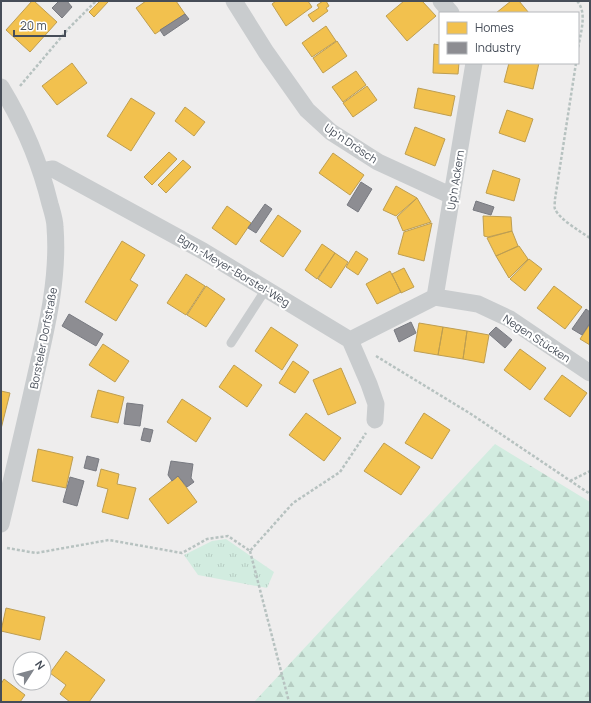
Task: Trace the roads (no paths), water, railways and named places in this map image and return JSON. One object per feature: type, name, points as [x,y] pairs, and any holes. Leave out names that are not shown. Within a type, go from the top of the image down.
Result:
[{"type":"street","name":"Up'n Drösch","points":[[234,1],[266,52],[307,110],[331,132],[378,162],[452,196]]},
{"type":"street","points":[[441,1],[450,12]]},
{"type":"street","name":"Up'n Ackern","points":[[434,297],[474,64]]},
{"type":"street","name":"Borsteler Dorfstraße","points":[[1,524],[50,315],[56,264],[55,226],[41,171],[27,137],[8,99],[9,88]]},
{"type":"street","name":"Bgm.-Meyer-Borstel-Weg","points":[[41,171],[53,169],[203,251],[350,340]]},
{"type":"street","points":[[375,420],[376,404],[350,340],[434,297]]},
{"type":"street","name":"Negen Stücken","points":[[434,297],[478,304],[510,319],[590,373]]},
{"type":"lane","points":[[231,343],[266,289]]}]
